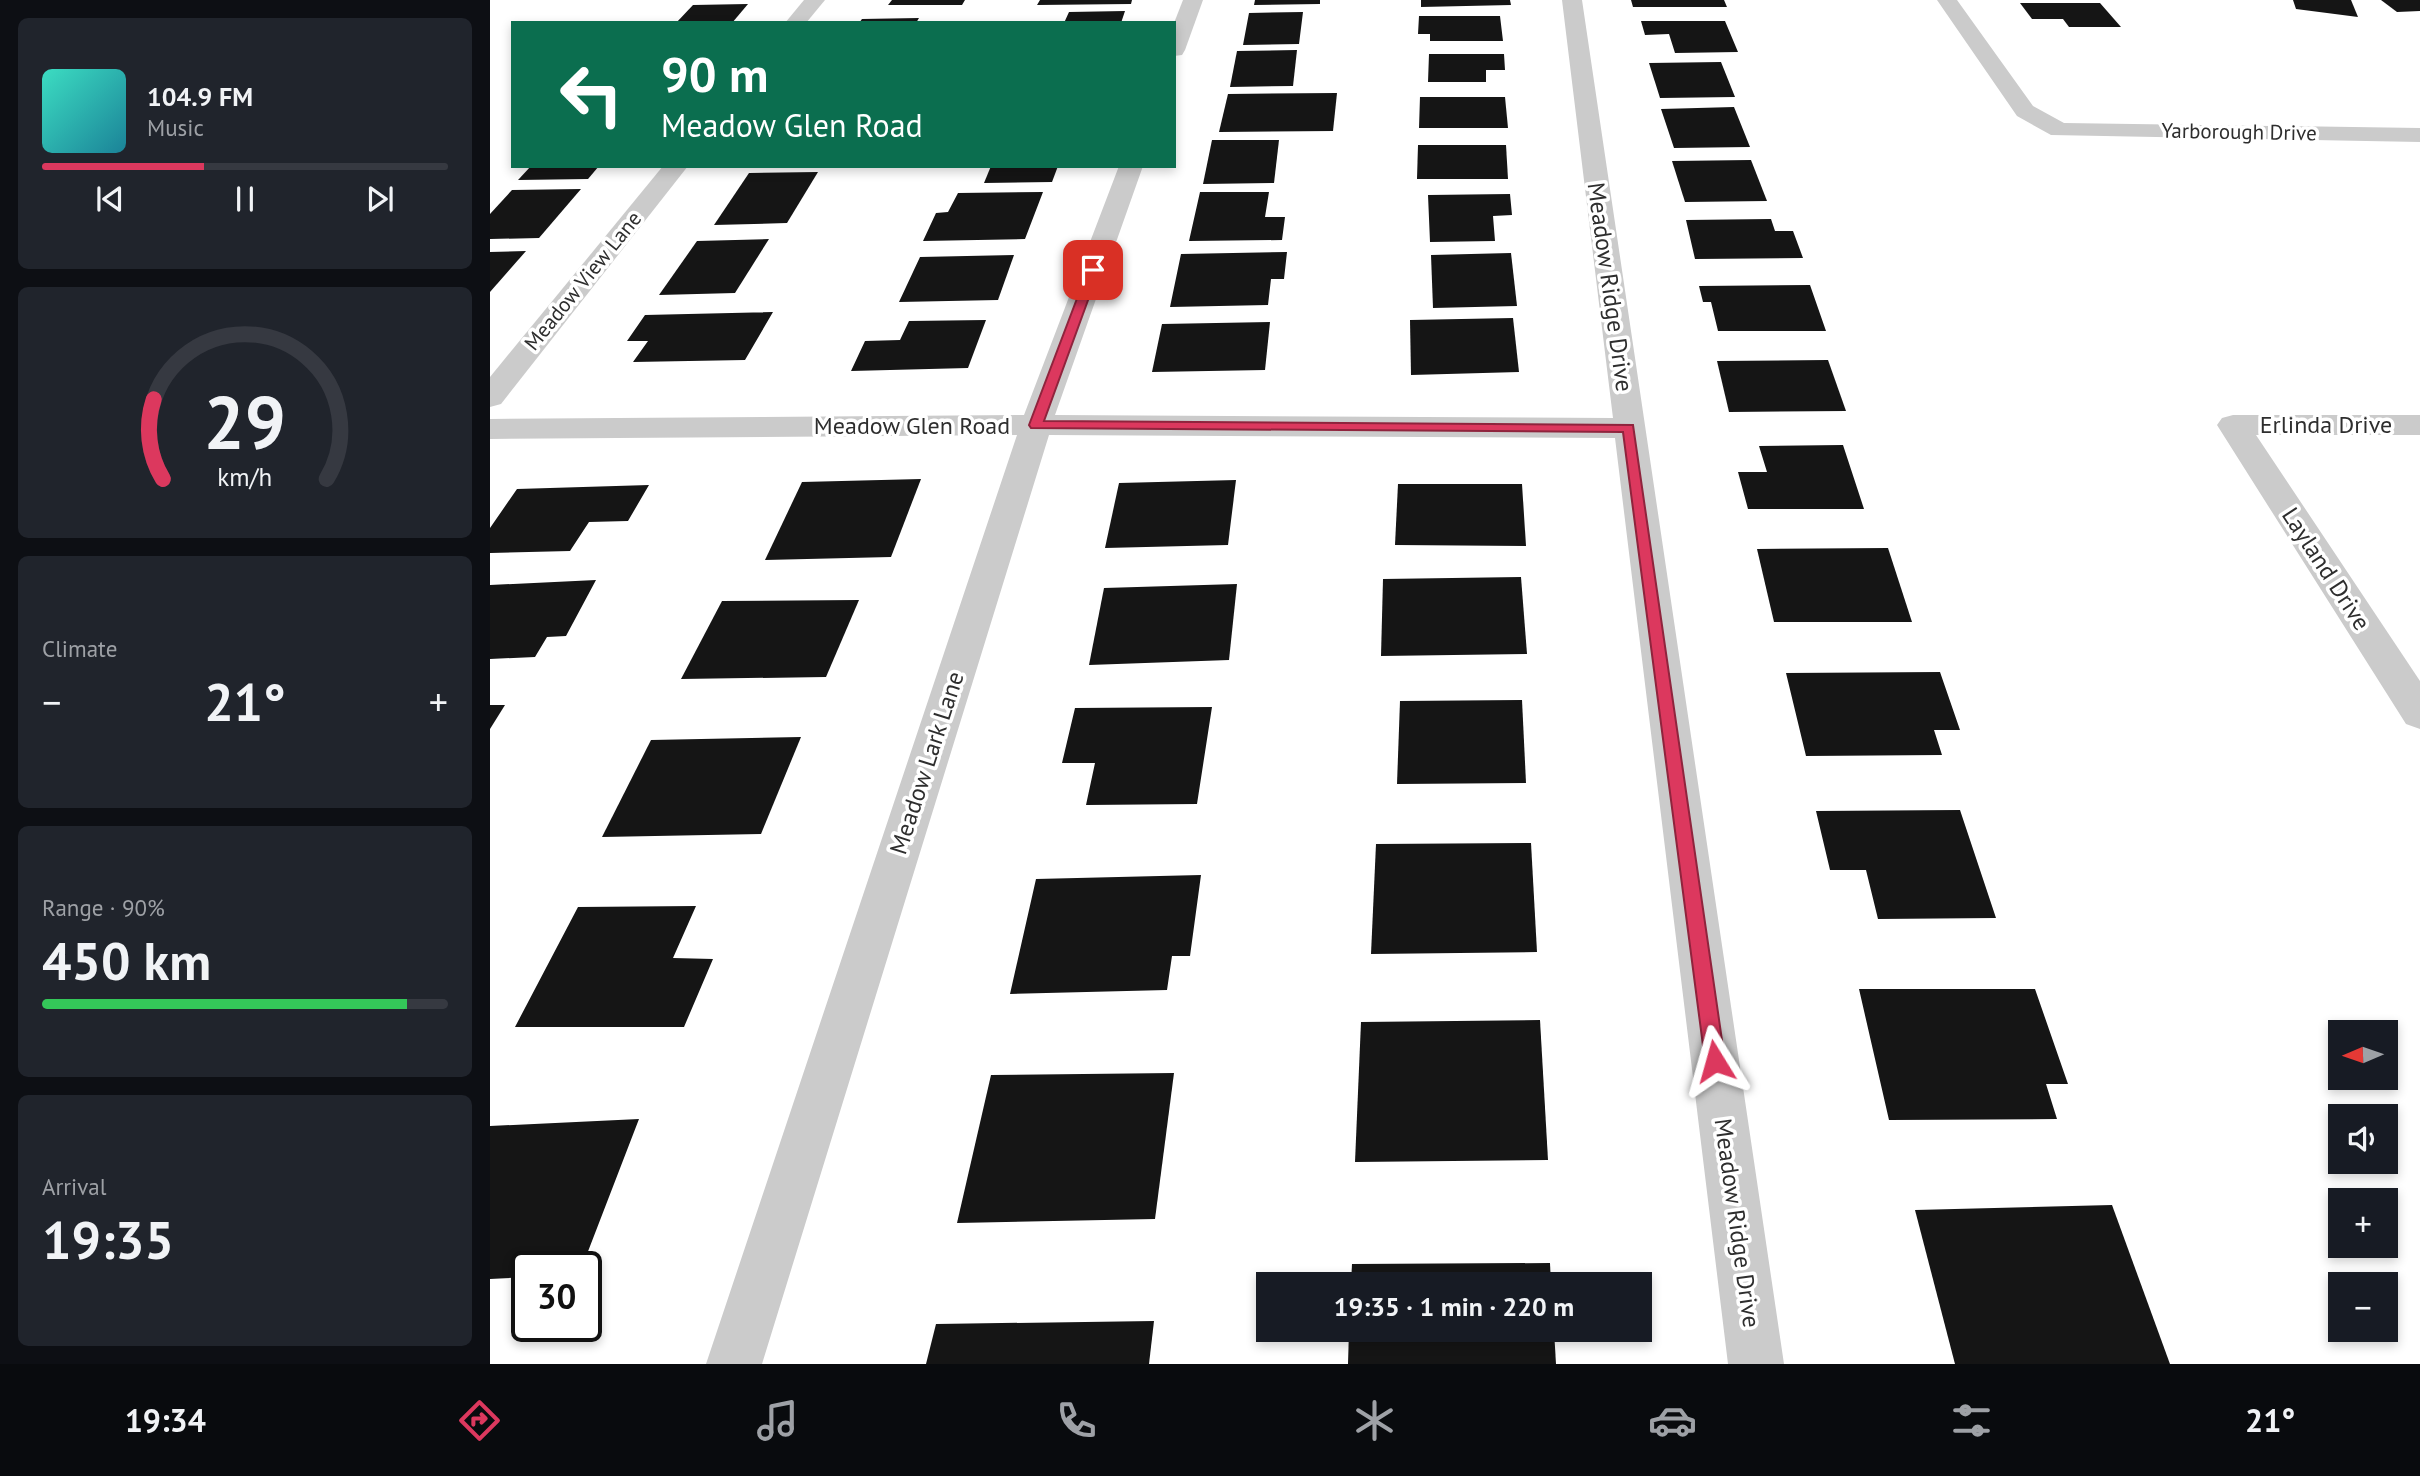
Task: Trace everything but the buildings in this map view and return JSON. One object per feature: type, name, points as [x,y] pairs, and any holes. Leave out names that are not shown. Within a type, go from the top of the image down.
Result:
[{"type":"street","points":[[797,21],[815,0]]},
{"type":"street","points":[[1176,45],[1193,0]]},
{"type":"street","name":"Meadow Ridge Drive","points":[[1572,0],[1756,1364]]},
{"type":"street","name":"Yarborough Drive","points":[[1947,0],[2025,111],[2059,130],[2420,135]]},
{"type":"street","name":"Meadow View Lane","points":[[490,397],[674,168]]},
{"type":"street","name":"Meadow Lark Lane","points":[[734,1364],[1036,425],[1130,168]]},
{"type":"street","name":"Meadow Glen Road","points":[[490,429],[1036,425],[1629,428]]},
{"type":"street","name":"Erlinda Drive","points":[[2233,425],[2420,425]]},
{"type":"street","name":"Layland Drive","points":[[2233,425],[2420,713]]},
{"type":"route","points":[[1093,270],[1036,425],[1629,428],[1715,1061]]}]
